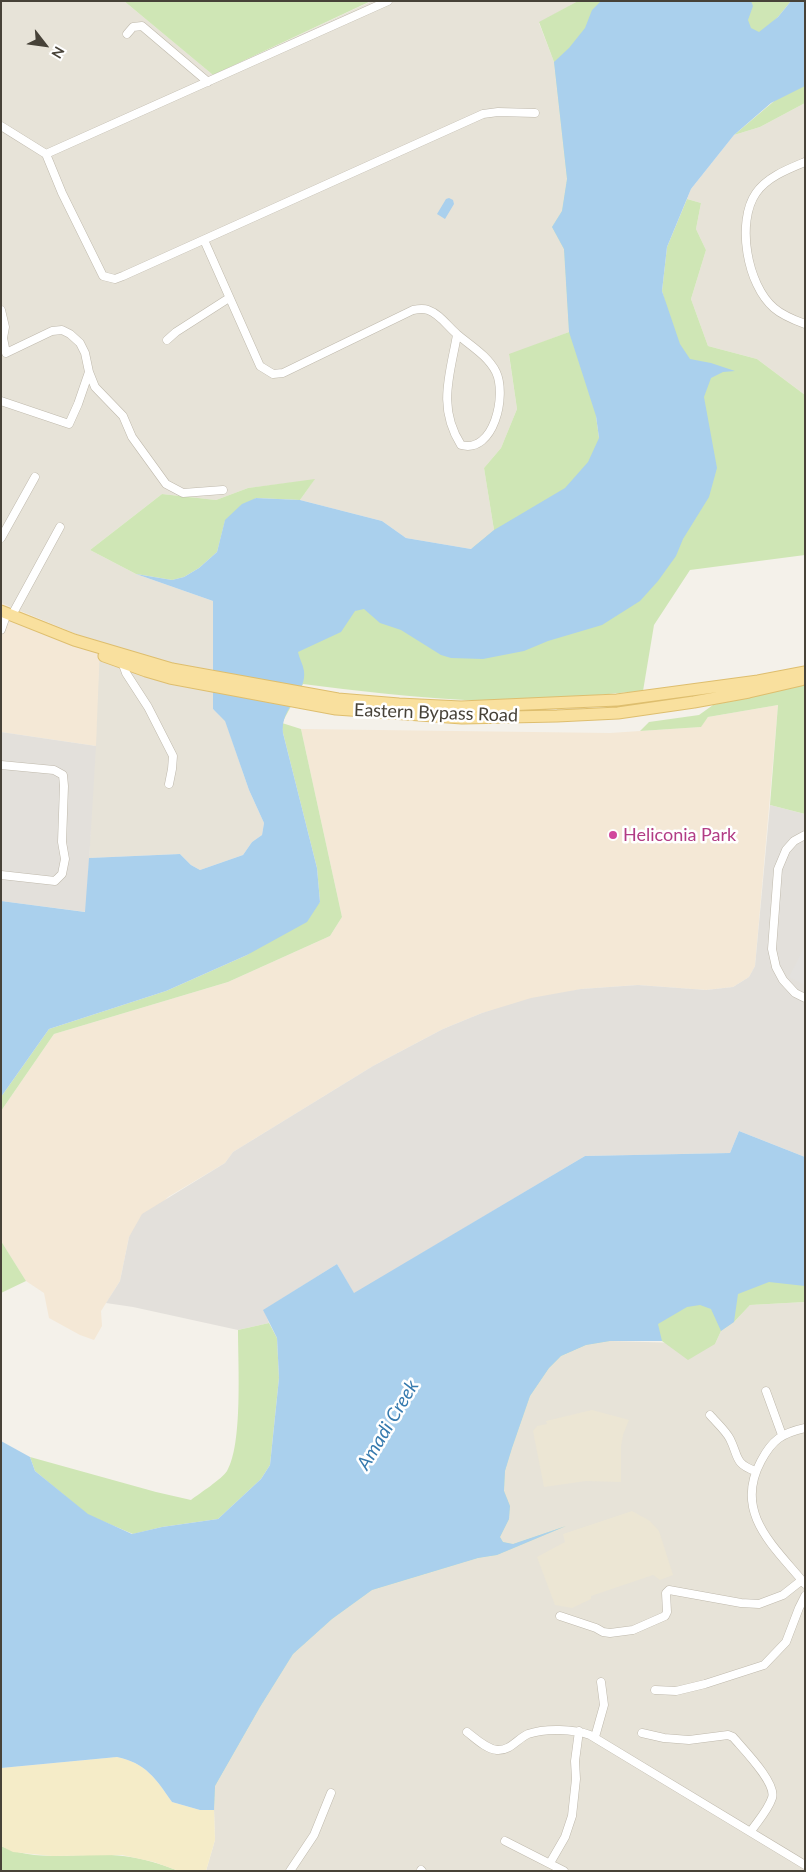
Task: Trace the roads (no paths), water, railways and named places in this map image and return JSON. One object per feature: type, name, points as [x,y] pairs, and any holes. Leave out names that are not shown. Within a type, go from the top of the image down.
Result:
[{"type":"main road","name":"Eastern Bypass Road","points":[[6,613],[74,640],[171,673]]},
{"type":"main road","name":"Eastern Bypass Road","points":[[74,640],[104,656],[171,673],[337,704],[462,718],[610,713],[694,702],[805,679]]},
{"type":"main road","name":"Eastern Bypass Road","points":[[337,704],[461,707],[617,700],[805,672]]},
{"type":"street","points":[[46,154],[388,1]]},
{"type":"street","points":[[127,34],[133,27],[142,26],[208,82]]},
{"type":"street","points":[[1,126],[46,154],[62,193],[103,276],[115,279],[483,114],[498,112],[535,113]]},
{"type":"street","points":[[805,162],[772,178],[755,194],[748,212],[747,229],[747,249],[756,285],[764,298],[774,308],[786,316],[805,324]]},
{"type":"street","points":[[204,240],[260,366],[273,374],[283,373],[413,310],[428,309],[435,313],[457,335],[489,362],[497,372],[500,387],[499,406],[495,422],[482,439],[476,444],[468,446],[461,445],[449,421],[446,394],[457,335]]},
{"type":"street","points":[[167,340],[176,332],[229,298]]},
{"type":"street","points":[[1,310],[5,327],[3,338],[6,353],[52,331],[62,330],[80,343],[85,353],[89,372],[95,387],[123,416],[132,437],[166,484],[183,493],[223,490]]},
{"type":"street","points":[[1,401],[69,424],[89,372]]},
{"type":"street","points":[[1,538],[35,477]]},
{"type":"street","points":[[1,630],[6,613],[60,527]]},
{"type":"street","points":[[122,662],[126,673],[148,707],[173,756],[169,784]]},
{"type":"street","points":[[1,765],[54,770],[63,775],[62,842],[65,859],[62,874],[55,880],[1,875]]},
{"type":"street","points":[[805,835],[794,841],[781,859],[778,869],[772,949],[778,974],[789,987],[805,998]]},
{"type":"street","points":[[766,1391],[782,1435]]},
{"type":"street","points":[[710,1415],[730,1438],[739,1461],[743,1466],[755,1471]]},
{"type":"street","points":[[560,1616],[604,1632],[633,1630],[665,1616],[667,1612],[666,1593],[669,1590],[741,1603],[759,1604],[783,1595],[803,1582],[764,1533],[753,1514],[751,1492],[755,1471],[765,1452],[782,1435],[805,1428]]},
{"type":"street","points":[[655,1690],[676,1690],[705,1684],[764,1665],[786,1642],[805,1596]]},
{"type":"street","points":[[595,1737],[604,1705],[601,1682]]},
{"type":"street","points":[[550,1864],[565,1837],[572,1816],[576,1779],[575,1761],[579,1731]]},
{"type":"street","points":[[467,1732],[488,1747],[497,1750],[508,1748],[527,1734],[536,1732],[579,1731],[595,1737],[805,1865]]},
{"type":"street","points":[[642,1734],[689,1740],[719,1736],[733,1737],[773,1788],[772,1800],[751,1832]]},
{"type":"street","points":[[290,1871],[314,1835],[331,1793]]},
{"type":"street","points":[[505,1841],[564,1871]]},
{"type":"water","points":[[601,1],[751,1],[753,6],[748,20],[751,28],[759,32],[778,17],[791,1],[805,1],[805,86],[771,103],[734,135],[691,189],[667,247],[662,291],[680,344],[690,359],[711,363],[735,371],[723,372],[711,378],[704,397],[717,468],[709,497],[683,539],[676,556],[658,581],[640,601],[602,625],[548,641],[524,651],[483,659],[451,658],[441,655],[401,630],[380,623],[364,609],[355,611],[341,632],[298,652],[304,671],[304,679],[298,694],[285,716],[283,733],[317,868],[320,902],[307,922],[247,955],[166,991],[49,1029],[1,1097],[1,901],[85,912],[89,858],[180,854],[191,865],[200,870],[243,855],[252,842],[262,835],[264,823],[249,790],[225,721],[213,709],[213,601],[136,574],[172,580],[184,577],[199,568],[217,552],[225,520],[242,504],[256,498],[300,500],[382,521],[406,538],[471,549],[494,530],[565,488],[588,462],[599,438],[596,416],[569,332],[564,249],[552,227],[562,211],[567,179],[554,62],[569,48],[585,28],[592,10]]},
{"type":"water","points":[[446,199],[453,200],[454,204],[445,219],[437,214]]},
{"type":"water","name":"Amadi Creek","points":[[739,1131],[805,1157],[805,1286],[769,1282],[738,1294],[734,1322],[721,1331],[711,1309],[700,1305],[687,1307],[658,1324],[662,1341],[610,1341],[586,1345],[561,1356],[549,1368],[530,1396],[505,1471],[504,1491],[510,1506],[509,1519],[500,1537],[503,1542],[513,1544],[566,1526],[497,1555],[478,1558],[372,1590],[332,1619],[293,1654],[260,1707],[215,1786],[214,1810],[200,1810],[172,1802],[155,1779],[143,1768],[136,1763],[117,1757],[1,1768],[1,1441],[30,1457],[35,1471],[88,1514],[132,1534],[162,1527],[218,1519],[261,1479],[270,1465],[279,1378],[277,1338],[263,1310],[337,1264],[354,1293],[585,1156],[730,1153]]},
{"type":"place","name":"Heliconia Park","points":[[613,835]]}]
